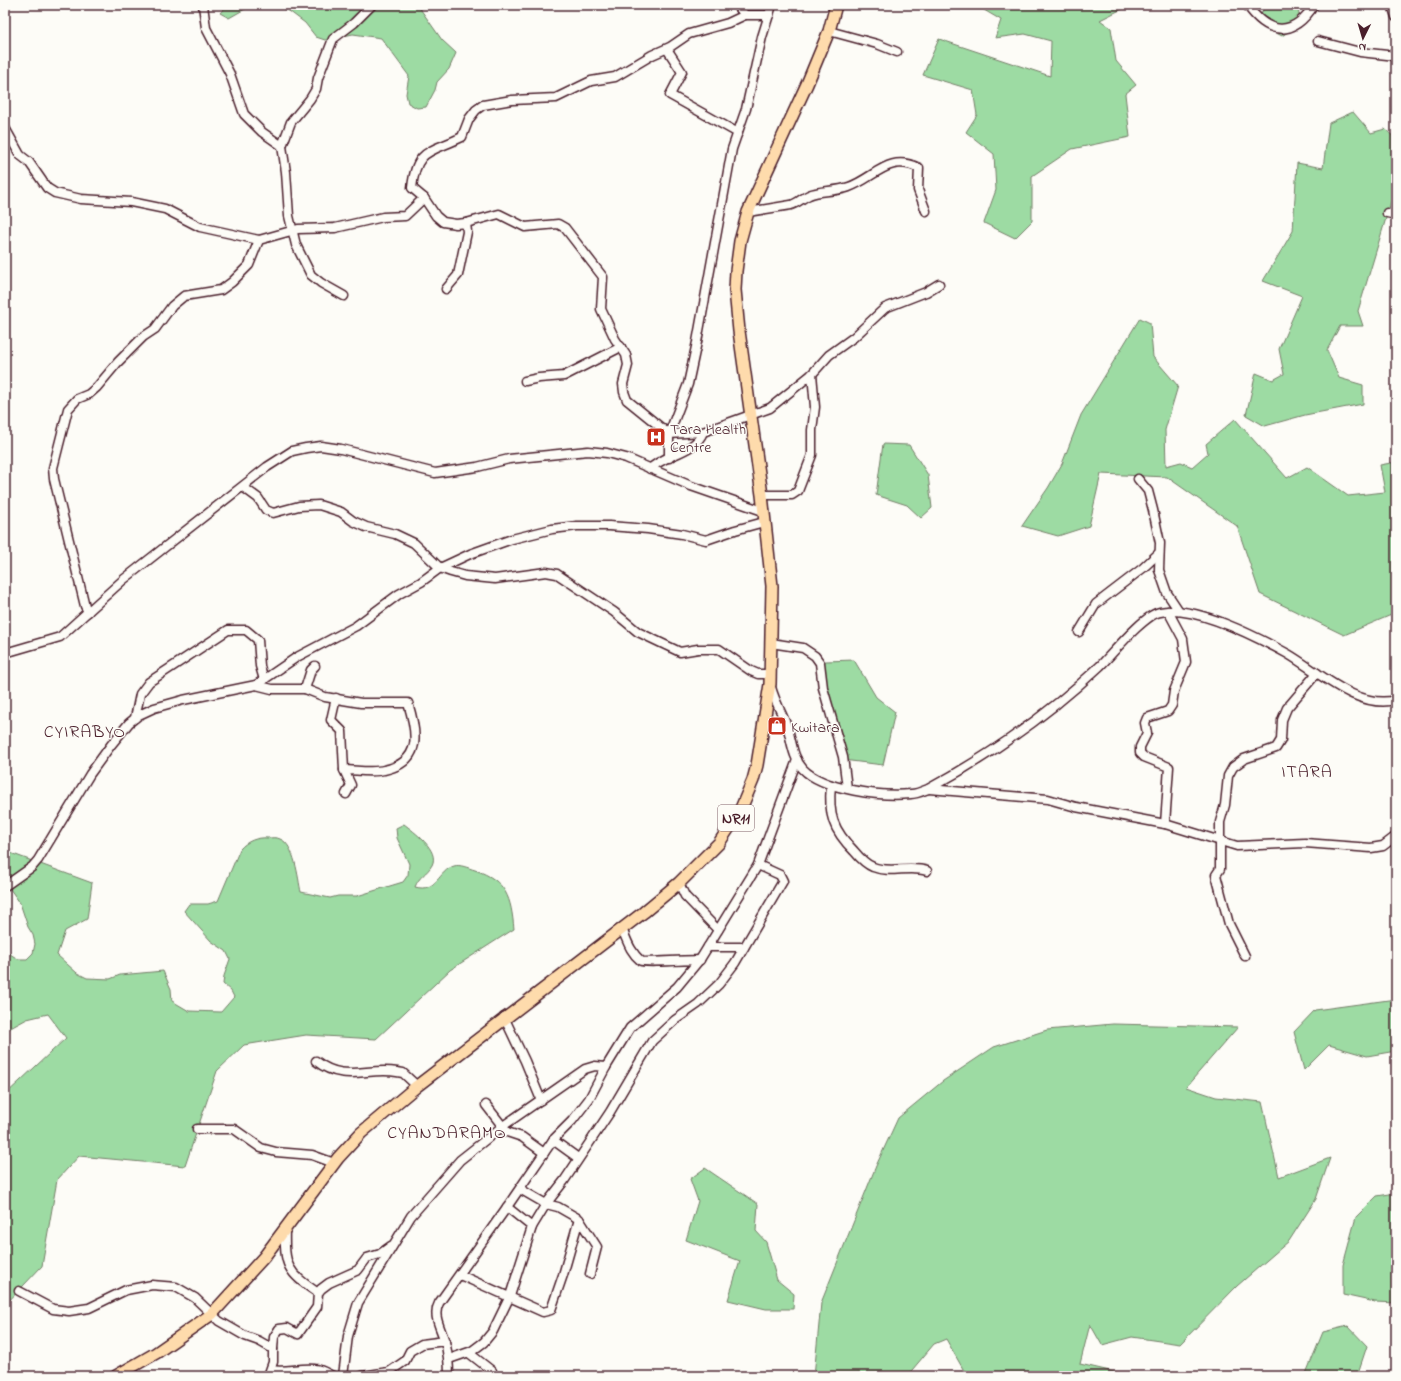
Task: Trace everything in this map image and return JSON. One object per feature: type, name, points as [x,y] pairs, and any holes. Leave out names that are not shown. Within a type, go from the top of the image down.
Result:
[{"type":"highway","name":"NR11","points":[[116,1376],[156,1353],[212,1314],[264,1257],[334,1163],[361,1133],[417,1086],[622,929],[679,883],[719,843],[745,800],[753,780],[770,679],[772,586],[762,495],[735,290],[740,241],[748,212],[807,84],[828,31],[836,5]]},
{"type":"street","points":[[203,5],[206,28],[230,74],[244,114],[262,132],[282,146]]},
{"type":"street","points":[[344,296],[320,283],[311,275],[300,254],[292,230],[282,146],[291,122],[310,99],[316,89],[318,78],[333,39],[372,5]]},
{"type":"street","points":[[737,5],[745,15]]},
{"type":"street","points":[[669,458],[669,434],[688,384],[732,149],[746,109],[762,37],[772,5]]},
{"type":"street","points":[[1247,5],[1260,20],[1270,27],[1279,30],[1296,25],[1309,13],[1314,5]]},
{"type":"street","points":[[1392,5],[1396,17]]},
{"type":"street","points":[[768,15],[745,15],[689,34],[667,49],[652,55],[615,77],[591,81],[556,98],[506,101],[483,105],[476,110],[469,119],[462,137],[423,154],[413,172],[412,188],[424,198],[436,216],[443,222],[456,224],[466,223],[499,214],[525,227],[562,225],[603,277],[601,308],[615,339],[626,355],[628,365],[623,384],[627,400],[669,434],[704,432],[770,408],[812,374],[829,355],[854,336],[885,308],[926,292],[939,284]]},
{"type":"street","points":[[828,31],[877,44],[897,52]]},
{"type":"street","points":[[1318,41],[1360,52],[1392,57],[1396,56]]},
{"type":"street","points":[[667,49],[682,72],[670,95],[738,133]]},
{"type":"street","points":[[5,128],[20,155],[29,162],[47,188],[55,193],[81,199],[131,202],[165,209],[200,227],[260,240],[292,230],[335,228],[384,217],[400,218],[408,214],[424,198]]},
{"type":"street","points":[[748,212],[797,204],[810,194],[834,192],[850,187],[888,165],[897,162],[911,164],[919,168],[918,190],[926,211]]},
{"type":"street","points":[[1388,213],[1396,215]]},
{"type":"street","points":[[446,289],[458,275],[467,232],[466,223]]},
{"type":"street","points":[[88,612],[85,606],[54,478],[53,468],[68,409],[76,399],[89,394],[97,387],[118,362],[143,337],[154,329],[172,306],[184,296],[221,290],[232,282],[249,265],[260,240]]},
{"type":"street","points":[[525,381],[538,378],[564,376],[621,347]]},
{"type":"street","points":[[762,495],[792,495],[798,492],[812,455],[812,430],[815,407],[812,374]]},
{"type":"street","points":[[650,469],[655,463],[669,458],[697,442],[704,432]]},
{"type":"street","points":[[5,653],[60,637],[123,580],[267,467],[284,455],[306,448],[321,446],[341,449],[435,473],[477,467],[509,459],[588,451],[607,453],[650,469],[764,517]]},
{"type":"street","points":[[1138,479],[1148,491],[1159,539],[1159,570],[1166,593],[1178,611]]},
{"type":"street","points":[[243,487],[258,498],[266,510],[273,513],[299,506],[319,505],[341,512],[353,521],[366,527],[405,538],[421,548],[440,568],[465,576],[495,579],[546,572],[558,574],[614,612],[638,632],[680,652],[698,649],[719,649],[750,671],[770,679],[775,701],[788,730],[797,760],[808,773],[832,785],[847,788],[898,795],[912,794],[928,789],[998,748],[1035,723],[1100,666],[1138,626],[1159,612],[1178,611],[1221,621],[1287,654],[1359,698],[1396,700]]},
{"type":"street","points":[[5,886],[32,867],[38,860],[90,774],[111,745],[135,718],[154,708],[183,700],[256,685],[296,657],[356,626],[398,594],[422,582],[440,568],[470,554],[512,539],[552,529],[577,526],[609,526],[664,531],[706,540],[735,530],[764,517]]},
{"type":"street","points":[[1079,632],[1096,604],[1143,568],[1159,553]]},
{"type":"street","points":[[1165,824],[1169,766],[1144,757],[1140,753],[1140,747],[1147,733],[1144,723],[1147,718],[1168,711],[1172,705],[1174,691],[1186,662],[1184,640],[1168,611]]},
{"type":"street","points":[[135,718],[140,694],[149,682],[228,630],[246,630],[258,640],[260,666],[264,680]]},
{"type":"street","points":[[771,643],[803,648],[816,656],[820,663],[825,695],[843,757],[847,788]]},
{"type":"street","points":[[305,689],[311,670],[314,666]]},
{"type":"street","points":[[1245,956],[1229,924],[1216,875],[1220,869],[1220,822],[1225,805],[1228,776],[1233,767],[1244,759],[1276,748],[1281,740],[1282,720],[1288,708],[1317,673]]},
{"type":"street","points":[[256,685],[272,689],[305,689],[316,694],[361,703],[408,703],[415,734],[413,750],[409,758],[397,766],[383,770],[344,770]]},
{"type":"street","points":[[336,698],[331,720],[342,731],[344,770],[351,785],[346,794]]},
{"type":"street","points":[[449,1376],[449,1359],[445,1341],[436,1319],[436,1309],[553,1140],[572,1121],[589,1099],[606,1067],[630,1028],[678,987],[700,960],[758,865],[797,760]]},
{"type":"street","points":[[832,785],[830,808],[836,828],[843,840],[861,859],[873,867],[908,870],[919,868],[927,871]]},
{"type":"street","points":[[928,789],[1048,799],[1076,807],[1165,824],[1237,846],[1305,843],[1371,848],[1383,846],[1396,836]]},
{"type":"street","points":[[449,1359],[469,1352],[484,1342],[493,1331],[510,1296],[532,1227],[631,1078],[652,1041],[675,1020],[698,1004],[719,984],[734,963],[783,881],[780,875],[758,865]]},
{"type":"street","points":[[679,883],[685,896],[718,930]]},
{"type":"street","points":[[622,929],[629,947],[641,962],[648,963],[668,960],[700,960]]},
{"type":"street","points":[[708,947],[744,947]]},
{"type":"street","points":[[504,1018],[525,1061],[541,1100]]},
{"type":"street","points":[[316,1061],[325,1069],[338,1073],[397,1072],[403,1074],[417,1086]]},
{"type":"street","points":[[343,1376],[345,1352],[354,1313],[395,1243],[412,1216],[427,1197],[460,1160],[503,1126],[585,1069],[595,1066],[606,1067]]},
{"type":"street","points":[[486,1105],[507,1132],[522,1137],[544,1153]]},
{"type":"street","points":[[197,1129],[234,1129],[262,1148],[276,1152],[312,1155],[334,1163]]},
{"type":"street","points":[[553,1140],[578,1158]]},
{"type":"street","points":[[520,1189],[546,1204],[558,1207],[578,1219],[597,1247],[590,1274]]},
{"type":"street","points":[[507,1207],[532,1227]]},
{"type":"street","points":[[460,1274],[543,1312],[551,1310],[563,1275],[578,1219]]},
{"type":"street","points":[[285,1229],[284,1256],[300,1280],[318,1293]]},
{"type":"street","points":[[333,1376],[316,1368],[292,1369],[283,1372],[269,1373],[274,1337],[279,1329],[286,1328],[298,1334],[318,1307],[318,1293],[329,1283],[358,1270],[367,1258],[380,1254],[395,1243]]},
{"type":"street","points":[[20,1291],[53,1309],[69,1310],[89,1308],[126,1290],[152,1285],[176,1287],[195,1298],[219,1321],[245,1336],[273,1349]]},
{"type":"street","points":[[362,1376],[389,1372],[405,1361],[410,1351],[422,1344],[445,1341]]},
{"type":"street","points":[[469,1352],[492,1371]]},
{"type":"green space","points":[[227,5],[252,5],[229,18],[220,13]]},
{"type":"green space","points":[[276,5],[420,5],[421,10],[442,40],[456,53],[449,69],[437,82],[435,90],[426,107],[417,108],[408,103],[406,94],[409,76],[381,38],[353,34],[325,40],[316,37],[305,23],[289,11]]},
{"type":"green space","points":[[980,5],[1130,5],[1100,20],[1111,28],[1116,61],[1136,85],[1125,94],[1130,137],[1072,149],[1032,176],[1032,221],[1015,238],[984,223],[996,190],[994,154],[966,132],[977,115],[973,90],[923,75],[939,39],[1050,76],[1051,41],[1025,34],[995,38],[1001,20],[979,7]]},
{"type":"green space","points":[[1266,5],[1298,5],[1300,24],[1282,36],[1261,25],[1255,18],[1261,14]]},
{"type":"green space","points":[[1353,112],[1371,133],[1385,129],[1396,139],[1396,185],[1358,311],[1363,326],[1340,326],[1327,350],[1339,378],[1363,385],[1363,404],[1305,415],[1265,426],[1246,415],[1256,373],[1273,380],[1284,374],[1279,349],[1302,296],[1263,281],[1293,231],[1297,163],[1323,168],[1329,123]]},
{"type":"green space","points":[[1140,318],[1150,323],[1153,357],[1178,386],[1165,430],[1166,466],[1181,462],[1192,467],[1208,453],[1206,444],[1235,419],[1287,478],[1307,467],[1348,496],[1385,492],[1380,465],[1396,462],[1396,613],[1344,635],[1260,594],[1237,526],[1167,477],[1101,474],[1089,526],[1058,536],[1022,526],[1048,488],[1062,464],[1081,415]]},
{"type":"green space","points":[[883,444],[909,445],[928,475],[932,508],[921,518],[907,505],[876,495]]},
{"type":"green space","points":[[854,660],[876,697],[895,712],[883,765],[843,760],[820,663],[826,661]]},
{"type":"green space","points":[[404,824],[429,847],[432,853],[432,865],[415,887],[428,887],[437,881],[444,872],[454,866],[467,867],[486,874],[501,885],[505,892],[511,908],[514,929],[450,970],[376,1039],[306,1035],[244,1045],[217,1071],[185,1166],[79,1156],[57,1180],[42,1266],[5,1305],[5,1095],[66,1038],[48,1014],[27,1019],[5,1031],[5,951],[18,959],[27,959],[33,953],[35,944],[33,935],[28,927],[20,903],[5,882],[5,851],[92,883],[87,919],[65,931],[57,955],[77,973],[87,978],[110,979],[120,975],[163,971],[171,989],[172,1001],[189,1011],[221,1012],[234,997],[231,991],[223,984],[230,959],[226,951],[211,941],[184,911],[189,904],[208,904],[218,901],[240,849],[252,840],[279,838],[285,842],[289,848],[295,862],[301,892],[330,898],[338,896],[357,896],[403,882],[408,875],[409,864],[397,838],[396,828]]},
{"type":"green space","points":[[1396,999],[1396,1051],[1367,1056],[1329,1045],[1304,1070],[1294,1032],[1315,1010]]},
{"type":"green space","points":[[1113,1024],[1238,1027],[1186,1087],[1216,1097],[1262,1102],[1279,1177],[1330,1158],[1316,1199],[1289,1241],[1237,1286],[1180,1344],[1132,1337],[1102,1345],[1090,1324],[1080,1364],[1131,1376],[967,1376],[946,1339],[934,1344],[907,1376],[814,1376],[821,1303],[876,1166],[898,1118],[943,1081],[994,1047],[1047,1030]]},
{"type":"green space","points":[[705,1168],[758,1204],[756,1231],[766,1242],[777,1280],[794,1294],[793,1309],[766,1309],[728,1300],[740,1261],[686,1240],[698,1201],[690,1179]]},
{"type":"green space","points":[[1396,1193],[1396,1303],[1375,1302],[1343,1295],[1343,1265],[1356,1217],[1377,1196]]},
{"type":"green space","points":[[1348,1326],[1367,1346],[1357,1376],[1305,1376],[1323,1332]]},
{"type":"place","name":"Tara Health Centre","points":[[656,437]]},
{"type":"place","name":"Kwitara","points":[[777,726]]},
{"type":"district","name":"CYIRABYO","points":[[85,731]]},
{"type":"district","name":"ITARA","points":[[1307,771]]},
{"type":"district","name":"CYANDARAMO","points":[[447,1132]]}]
